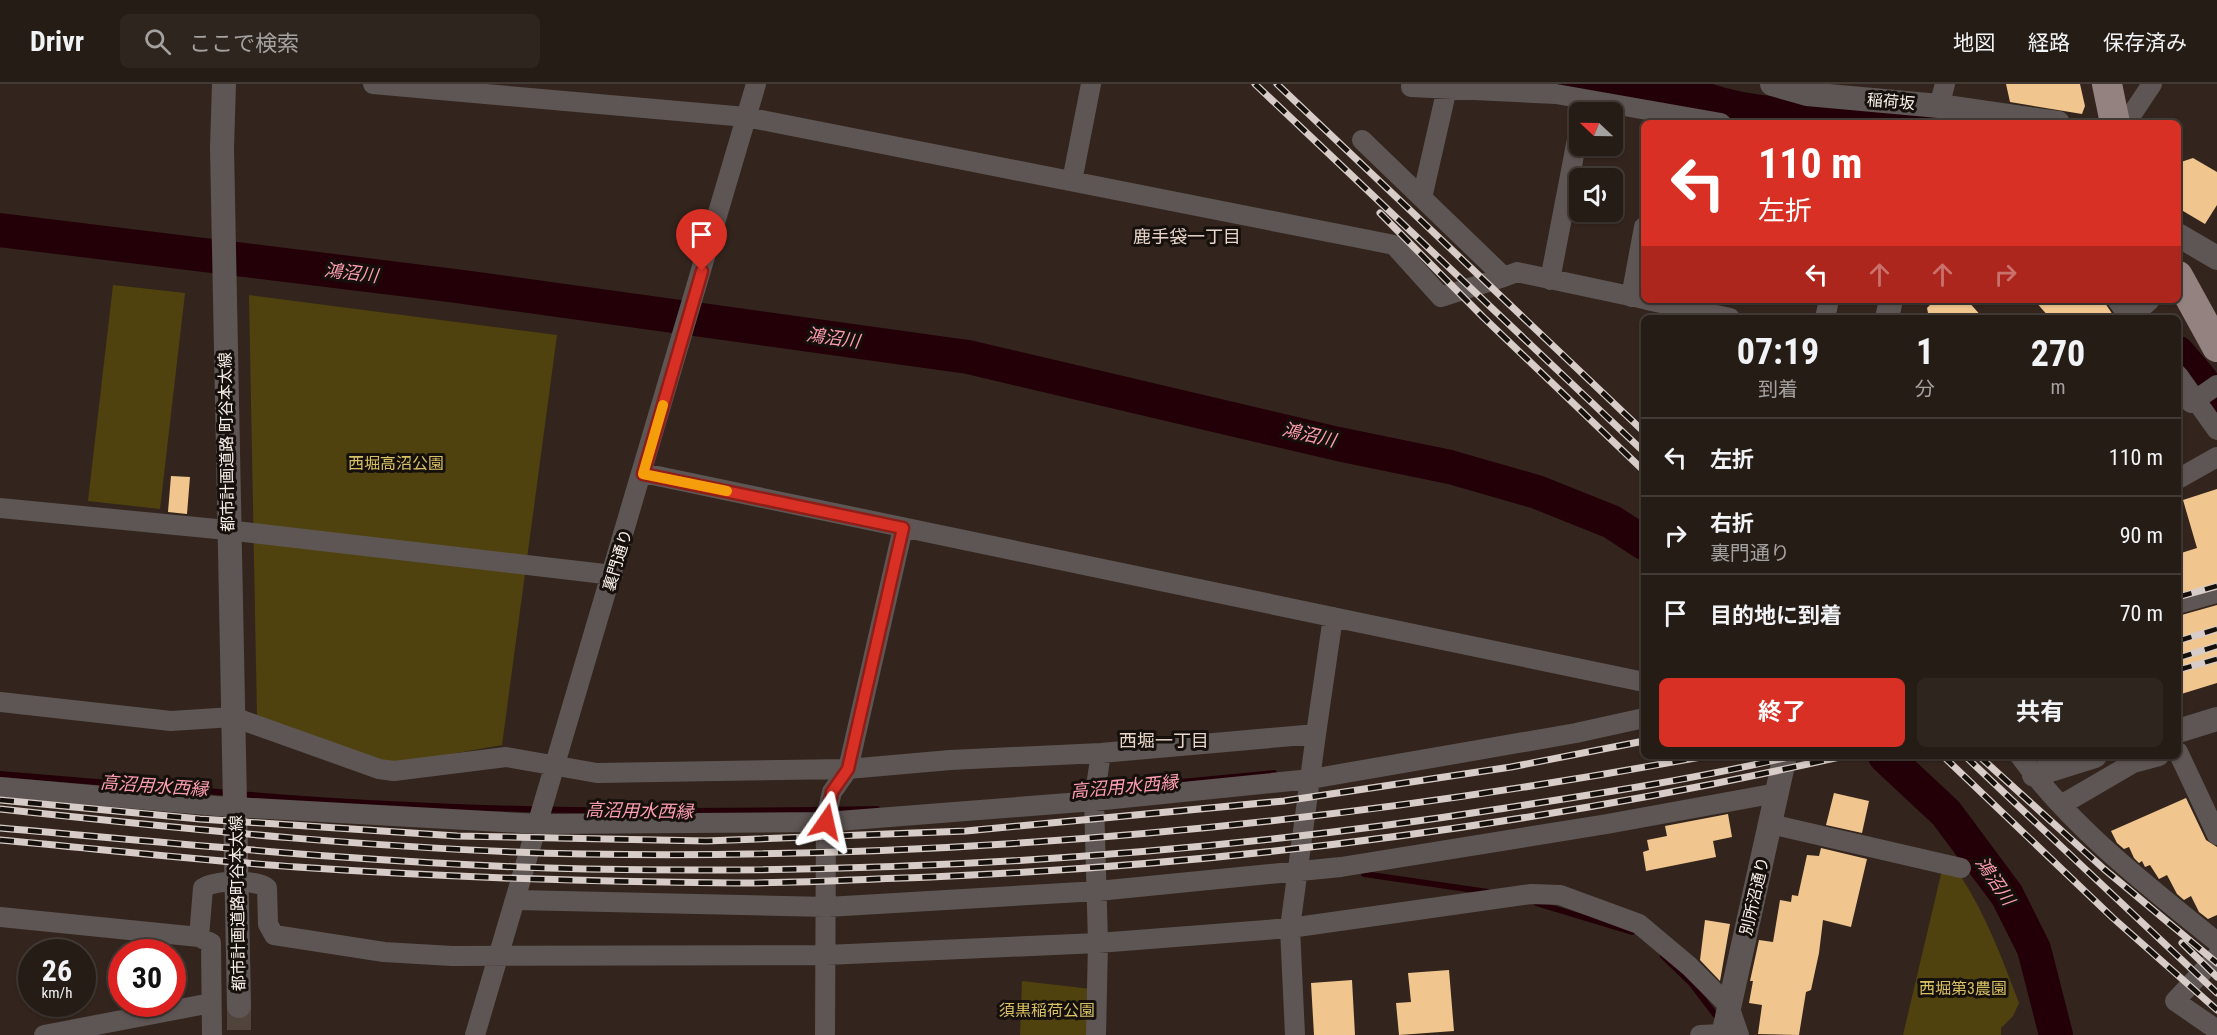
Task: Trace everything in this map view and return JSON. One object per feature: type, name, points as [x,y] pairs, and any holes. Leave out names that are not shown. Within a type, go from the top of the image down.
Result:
[{"type":"main road","points":[[2108,84],[2114,120]]},
{"type":"main road","points":[[2181,283],[2217,347]]},
{"type":"street","name":"都市計画道路 町谷本太線","points":[[224,84],[223,233],[234,798]]},
{"type":"street","points":[[373,84],[560,92],[746,117],[1394,245],[1441,297],[1517,272],[1641,299]]},
{"type":"street","name":"裏門通り","points":[[475,1035],[643,474],[756,84]]},
{"type":"street","points":[[1072,181],[1091,84]]},
{"type":"street","name":"稲荷坂","points":[[1772,84],[1807,94],[1939,107],[2036,120]]},
{"type":"street","points":[[2128,120],[2152,84]]},
{"type":"street","points":[[1411,87],[1556,94],[1574,102]]},
{"type":"street","points":[[1422,198],[1447,87]]},
{"type":"street","points":[[1623,111],[1692,120]]},
{"type":"street","points":[[1362,140],[1504,277]]},
{"type":"street","points":[[1551,280],[1574,156]]},
{"type":"street","points":[[2181,237],[2217,258]]},
{"type":"street","points":[[1675,303],[1701,306],[1723,315]]},
{"type":"street","points":[[2181,377],[2204,393],[2217,430]]},
{"type":"street","points":[[2181,477],[2217,457]]},
{"type":"street","points":[[643,474],[1641,681]]},
{"type":"street","points":[[0,508],[228,530],[613,574]]},
{"type":"street","points":[[825,1035],[826,819],[832,792],[848,769],[903,528]]},
{"type":"street","points":[[2181,606],[2217,596]]},
{"type":"street","points":[[1295,1035],[1290,928],[1333,617]]},
{"type":"street","points":[[0,702],[171,721],[233,717],[387,770],[506,757],[597,773],[848,769],[950,760],[1101,753],[1316,734]]},
{"type":"street","points":[[0,787],[542,815],[826,819],[1095,794],[1311,779],[1565,735],[1641,719]]},
{"type":"street","points":[[2181,730],[2217,719]]},
{"type":"street","points":[[1096,1035],[1098,891],[1095,794],[1101,753]]},
{"type":"street","points":[[2181,758],[2217,835]]},
{"type":"street","name":"別所沼通り","points":[[1723,1028],[1784,759]]},
{"type":"street","points":[[2027,766],[2075,759]]},
{"type":"street","points":[[2061,806],[2133,763],[2148,759]]},
{"type":"street","points":[[2027,766],[2061,806],[2151,888],[2217,942]]},
{"type":"street","points":[[517,900],[827,907],[1098,891],[1341,867],[1606,824],[1777,793]]},
{"type":"street","name":"都市計画道路町谷本太線","points":[[234,798],[239,1006]]},
{"type":"street","points":[[1770,824],[1961,868]]},
{"type":"street","points":[[199,937],[203,888],[210,883],[254,882],[267,888],[268,924],[274,936],[279,938],[384,952],[452,956],[826,956],[1098,943],[1290,928],[1531,894],[1560,895],[1639,924],[1689,966],[1723,1028]]},
{"type":"street","points":[[0,917],[199,937],[210,943],[212,1035]]},
{"type":"street","points":[[2217,956],[2175,1001],[2217,1030]]},
{"type":"street","points":[[44,1035],[211,1003]]},
{"type":"green space","points":[[113,285],[185,293],[160,509],[88,501]]},
{"type":"green space","name":"西堀高沼公園","points":[[249,295],[557,335],[502,745],[394,764],[257,717]]},
{"type":"green space","name":"西堀第3農園","points":[[1942,870],[1960,875],[1969,890],[1993,937],[2019,1003],[2013,1016],[2001,1028],[2001,1035],[1903,1035]]},
{"type":"green space","name":"須黒稲荷公園","points":[[1022,981],[1091,989],[1093,1035],[1020,1035]]},
{"type":"building","points":[[2006,84],[2080,84],[2085,106],[2082,114],[2010,102]]},
{"type":"building","points":[[2193,158],[2217,172],[2217,205],[2205,224],[2181,210],[2181,162]]},
{"type":"building","points":[[1932,303],[1970,303],[1980,315],[1928,315],[1927,308]]},
{"type":"building","points":[[2037,303],[2105,303],[2113,315],[2047,315]]},
{"type":"building","points":[[171,476],[190,477],[187,514],[168,512]]},
{"type":"building","points":[[2217,489],[2217,587],[2181,597],[2181,553],[2197,548],[2183,500]]},
{"type":"building","points":[[2217,605],[2217,683],[2181,694],[2181,615]]},
{"type":"building","points":[[1834,793],[1869,801],[1862,833],[1826,825]]},
{"type":"building","points":[[2186,798],[2206,840],[2217,847],[2217,915],[2208,919],[2199,912],[2191,896],[2184,900],[2177,894],[2167,875],[2159,879],[2150,865],[2145,867],[2142,861],[2139,863],[2134,858],[2129,847],[2124,849],[2117,843],[2111,831]]},
{"type":"building","points":[[1728,814],[1732,837],[1713,841],[1716,857],[1646,871],[1643,852],[1649,850],[1647,840],[1667,836],[1665,826]]},
{"type":"building","points":[[1821,848],[1867,859],[1851,927],[1823,920],[1819,953],[1811,990],[1806,992],[1799,1035],[1758,1034],[1762,1005],[1749,1003],[1753,981],[1750,981],[1759,940],[1773,942],[1780,900],[1791,902],[1792,895],[1798,896],[1807,855],[1819,856]]},
{"type":"building","points":[[1705,920],[1730,924],[1720,981],[1700,960]]},
{"type":"building","points":[[1449,970],[1454,1031],[1399,1035],[1396,1003],[1411,1002],[1408,973]]},
{"type":"building","points":[[1352,980],[1355,1035],[1314,1035],[1311,983]]},
{"type":"waterway","points":[[1547,84],[1704,99],[1727,106],[1776,114],[1900,116],[1938,120]]},
{"type":"waterway","name":"鴻沼川","points":[[0,230],[456,286],[968,357],[1338,444],[1450,467],[1537,492],[1612,522],[1641,541]]},
{"type":"waterway","points":[[2181,357],[2201,380],[2217,405]]},
{"type":"waterway","name":"鴻沼川","points":[[1888,759],[1946,813],[2007,895],[2034,949],[2056,1035]]},
{"type":"waterway","name":"高沼用水西縁","points":[[1171,783],[1274,773]]},
{"type":"waterway","name":"高沼用水西縁","points":[[0,774],[230,793]]},
{"type":"waterway","name":"高沼用水西縁","points":[[240,794],[399,804],[558,810],[877,809]]},
{"type":"waterway","name":"高沼用水西縁","points":[[1364,874],[1488,892]]},
{"type":"waterway","name":"高沼用水西縁","points":[[1536,903],[1632,932]]},
{"type":"waterway","name":"高沼用水西縁","points":[[1663,956],[1691,983],[1720,1021]]},
{"type":"tunnel","points":[[239,1006],[239,1035]]},
{"type":"railway","points":[[1255,84],[1641,449]]},
{"type":"railway","points":[[1277,84],[1641,429]]},
{"type":"railway","points":[[1380,213],[1483,317],[1641,468]]},
{"type":"railway","points":[[2181,596],[2217,586]]},
{"type":"railway","points":[[2181,640],[2217,629]]},
{"type":"railway","points":[[2181,657],[2217,646]]},
{"type":"railway","points":[[2181,669],[2217,659]]},
{"type":"railway","points":[[0,800],[200,819],[457,836],[706,841],[966,831],[1284,801],[1511,767],[1641,742]]},
{"type":"railway","points":[[0,809],[292,838],[511,852],[725,854],[866,851],[1007,844],[1288,819],[1428,801],[1689,759]]},
{"type":"railway","points":[[0,828],[293,853],[514,867],[701,870],[930,865],[1158,850],[1386,825],[1646,786],[1779,759]]},
{"type":"railway","points":[[0,840],[186,858],[406,874],[735,883],[931,877],[1161,862],[1390,837],[1618,802],[1830,759]]},
{"type":"railway","points":[[1946,759],[2113,918],[2217,1010]]},
{"type":"railway","points":[[1968,759],[2217,993]]},
{"type":"railway","points":[[1982,759],[2104,869],[2217,963]]},
{"type":"railway","points":[[2182,943],[2217,977]]},
{"type":"slow traffic","points":[[663,405],[643,474],[727,491]]},
{"type":"district","name":"鹿手袋一丁目","points":[[1187,237]]},
{"type":"district","name":"西堀一丁目","points":[[1164,741]]},
{"type":"route","points":[[702,271],[643,474],[903,528],[848,769],[832,792],[826,822]]}]
